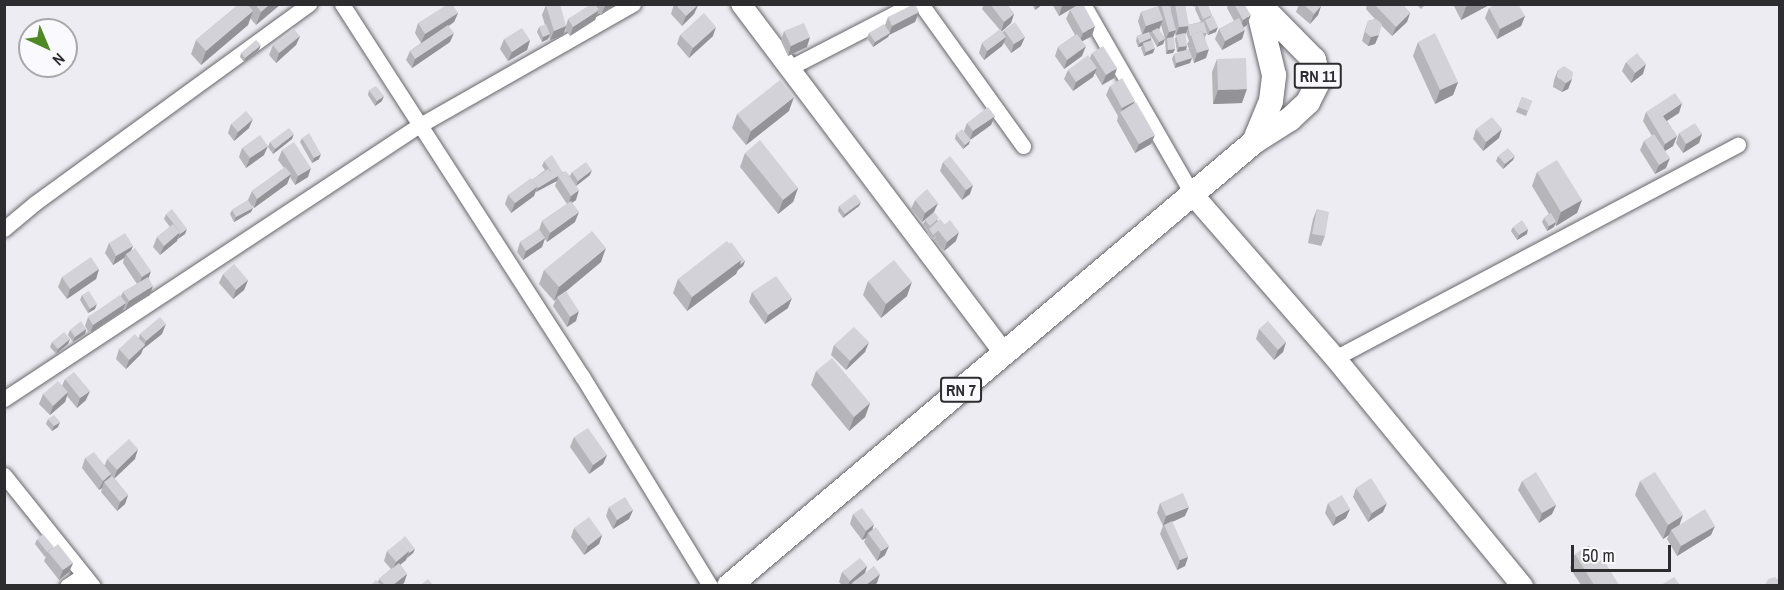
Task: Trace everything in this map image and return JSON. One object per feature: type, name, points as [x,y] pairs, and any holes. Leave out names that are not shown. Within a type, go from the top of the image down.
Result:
[{"type":"main road","name":"RN 11","points":[[1254,142],[1271,101],[1274,75],[1258,4]]},
{"type":"main road","name":"RN 11","points":[[1193,195],[1254,142],[1290,119],[1308,102],[1319,80],[1314,60],[1258,4]]},
{"type":"main road","name":"RN 7","points":[[729,585],[1193,195]]},
{"type":"main road","points":[[1193,195],[1335,357],[1522,585]]},
{"type":"street","points":[[4,230],[35,203],[309,4]]},
{"type":"street","points":[[342,4],[582,376],[710,585]]},
{"type":"street","points":[[4,399],[420,125],[633,4]]},
{"type":"street","points":[[741,4],[1004,353]]},
{"type":"street","points":[[789,68],[912,4]]},
{"type":"street","points":[[921,4],[1023,146]]},
{"type":"street","points":[[1083,4],[1193,195]]},
{"type":"street","points":[[1335,357],[1738,145]]},
{"type":"street","points":[[4,475],[89,580],[68,585]]},
{"type":"building","points":[[239,4],[247,4],[253,11],[206,51],[196,40]]},
{"type":"building","points":[[255,4],[270,4],[261,12]]},
{"type":"building","points":[[448,4],[452,4],[458,13],[425,34],[418,23]]},
{"type":"building","points":[[560,4],[566,26],[554,31],[546,5]]},
{"type":"building","points":[[591,4],[595,4],[599,10],[573,27],[568,19]]},
{"type":"building","points":[[675,4],[698,4],[698,5],[686,16]]},
{"type":"building","points":[[915,4],[919,12],[892,26],[888,17]]},
{"type":"building","points":[[990,4],[1007,4],[1014,14],[1004,22]]},
{"type":"building","points":[[1083,4],[1095,26],[1083,33],[1070,10]]},
{"type":"building","points":[[1161,4],[1169,4],[1176,30],[1169,32]]},
{"type":"building","points":[[1175,4],[1185,4],[1189,26],[1179,27]]},
{"type":"building","points":[[1197,4],[1207,4],[1212,15],[1203,19]]},
{"type":"building","points":[[1234,4],[1244,4],[1251,15],[1243,20]]},
{"type":"building","points":[[1303,4],[1319,4],[1321,6],[1314,14]]},
{"type":"building","points":[[1374,4],[1402,4],[1410,13],[1396,27]]},
{"type":"building","points":[[1496,4],[1518,4],[1525,16],[1500,29],[1489,8]]},
{"type":"building","points":[[1158,6],[1163,20],[1146,26],[1141,12]]},
{"type":"building","points":[[704,13],[716,27],[693,48],[680,35]]},
{"type":"building","points":[[1213,16],[1218,27],[1210,31],[1205,20]]},
{"type":"building","points":[[1239,18],[1245,30],[1225,41],[1219,29]]},
{"type":"building","points":[[1376,19],[1382,24],[1379,35],[1371,37],[1365,32],[1368,21]]},
{"type":"building","points":[[1015,22],[1025,37],[1014,44],[1004,30]]},
{"type":"building","points":[[1204,22],[1207,33],[1202,31],[1190,36],[1188,25]]},
{"type":"building","points":[[804,23],[810,37],[791,46],[784,31]]},
{"type":"building","points":[[546,24],[550,34],[543,37],[539,27]]},
{"type":"building","points":[[884,24],[890,33],[875,42],[869,33]]},
{"type":"building","points":[[448,25],[454,33],[415,59],[410,51]]},
{"type":"building","points":[[293,28],[300,36],[279,53],[273,45]]},
{"type":"building","points":[[522,28],[530,40],[512,52],[504,39]]},
{"type":"building","points":[[1158,28],[1165,39],[1159,42],[1152,31]]},
{"type":"building","points":[[1000,29],[1006,37],[987,51],[982,43]]},
{"type":"building","points":[[1202,31],[1209,49],[1197,53],[1191,35]]},
{"type":"building","points":[[1149,32],[1151,38],[1140,43],[1137,36]]},
{"type":"building","points":[[1185,33],[1187,46],[1179,47],[1176,35]]},
{"type":"building","points":[[1435,33],[1458,82],[1440,90],[1418,42]]},
{"type":"building","points":[[1077,34],[1086,46],[1067,60],[1058,47]]},
{"type":"building","points":[[1174,37],[1175,49],[1168,50],[1167,38]]},
{"type":"building","points":[[256,40],[261,45],[245,58],[241,53]]},
{"type":"building","points":[[1152,40],[1155,48],[1146,52],[1143,43]]},
{"type":"building","points":[[1103,46],[1117,68],[1106,75],[1092,53]]},
{"type":"building","points":[[1189,49],[1192,58],[1176,63],[1174,54]]},
{"type":"building","points":[[1637,53],[1646,64],[1635,73],[1626,62]]},
{"type":"building","points":[[1088,55],[1097,68],[1076,82],[1068,70]]},
{"type":"building","points":[[1246,58],[1247,89],[1218,90],[1217,59]]},
{"type":"building","points":[[1564,66],[1573,72],[1572,79],[1566,83],[1557,77],[1558,70]]},
{"type":"building","points":[[1122,78],[1135,101],[1122,108],[1110,86]]},
{"type":"building","points":[[780,80],[794,97],[751,131],[737,114]]},
{"type":"building","points":[[376,86],[384,96],[377,101],[369,90]]},
{"type":"building","points":[[1675,93],[1682,103],[1663,116],[1677,136],[1665,144],[1646,112]]},
{"type":"building","points":[[1522,97],[1532,101],[1528,111],[1518,107]]},
{"type":"building","points":[[1136,102],[1155,135],[1139,144],[1120,112]]},
{"type":"building","points":[[988,107],[995,116],[973,131],[967,123]]},
{"type":"building","points":[[246,111],[253,119],[238,132],[231,124]]},
{"type":"building","points":[[1492,117],[1502,129],[1486,142],[1476,129]]},
{"type":"building","points":[[1695,123],[1702,134],[1686,144],[1679,133]]},
{"type":"building","points":[[289,128],[294,134],[275,149],[270,142]]},
{"type":"building","points":[[962,129],[971,140],[965,145],[956,134]]},
{"type":"building","points":[[309,133],[321,154],[314,158],[302,138]]},
{"type":"building","points":[[1654,134],[1670,158],[1659,165],[1644,141]]},
{"type":"building","points":[[260,135],[268,146],[250,158],[242,148]]},
{"type":"building","points":[[760,140],[798,188],[783,200],[745,153]]},
{"type":"building","points":[[294,142],[311,168],[298,176],[282,150]]},
{"type":"building","points":[[1508,148],[1515,156],[1505,164],[1498,156]]},
{"type":"building","points":[[552,155],[563,173],[538,188],[532,180],[548,169],[552,173],[544,161]]},
{"type":"building","points":[[950,156],[973,185],[966,190],[943,162]]},
{"type":"building","points":[[1557,160],[1582,200],[1561,212],[1537,172]]},
{"type":"building","points":[[586,162],[592,170],[578,181],[572,172]]},
{"type":"building","points":[[285,167],[291,174],[257,199],[252,191]]},
{"type":"building","points":[[566,171],[579,190],[571,196],[558,176]]},
{"type":"building","points":[[531,178],[537,187],[515,203],[508,195]]},
{"type":"building","points":[[927,189],[938,203],[925,213],[915,200]]},
{"type":"building","points":[[855,194],[861,202],[845,214],[839,206]]},
{"type":"building","points":[[248,200],[253,208],[236,217],[232,210]]},
{"type":"building","points":[[571,201],[579,212],[550,233],[542,221]]},
{"type":"building","points":[[172,209],[187,229],[180,234],[166,214]]},
{"type":"building","points":[[1317,209],[1329,212],[1325,236],[1312,234]]},
{"type":"building","points":[[934,212],[939,218],[930,226],[925,220]]},
{"type":"building","points":[[1551,213],[1556,222],[1549,226],[1544,218]]},
{"type":"building","points":[[940,219],[945,225],[933,235],[929,229]]},
{"type":"building","points":[[950,220],[959,232],[947,242],[938,230]]},
{"type":"building","points":[[1522,220],[1528,229],[1519,235],[1513,227]]},
{"type":"building","points":[[173,224],[180,232],[164,246],[157,237]]},
{"type":"building","points":[[539,229],[545,238],[526,251],[520,242]]},
{"type":"building","points":[[592,231],[606,248],[559,287],[544,270]]},
{"type":"building","points":[[125,233],[133,246],[116,256],[109,243]]},
{"type":"building","points":[[727,241],[741,260],[692,297],[678,279]]},
{"type":"building","points":[[731,242],[745,261],[740,265],[741,260],[729,244]]},
{"type":"building","points":[[135,248],[151,271],[142,277],[126,254]]},
{"type":"building","points":[[91,257],[99,269],[70,289],[62,277]]},
{"type":"building","points":[[894,260],[912,282],[886,304],[868,281]]},
{"type":"building","points":[[234,264],[248,280],[236,290],[223,274]]},
{"type":"building","points":[[776,276],[792,298],[768,315],[752,292]]},
{"type":"building","points":[[148,277],[153,286],[129,301],[123,292]]},
{"type":"building","points":[[89,291],[97,304],[90,309],[82,295]]},
{"type":"building","points":[[566,291],[579,311],[570,317],[557,297]]},
{"type":"building","points":[[120,295],[126,303],[93,325],[88,317]]},
{"type":"building","points":[[160,317],[166,324],[146,341],[140,334]]},
{"type":"building","points":[[81,321],[86,329],[75,337],[70,330]]},
{"type":"building","points":[[1268,321],[1286,342],[1278,350],[1259,329]]},
{"type":"building","points":[[854,327],[869,342],[850,361],[834,345]]},
{"type":"building","points":[[64,332],[70,339],[58,349],[52,342]]},
{"type":"building","points":[[135,334],[145,345],[129,360],[119,349]]},
{"type":"building","points":[[832,358],[870,403],[854,417],[816,371]]},
{"type":"building","points":[[74,372],[90,391],[80,398],[65,379]]},
{"type":"building","points":[[58,381],[68,392],[53,406],[43,394]]},
{"type":"building","points":[[54,415],[60,422],[54,426],[48,419]]},
{"type":"building","points":[[588,428],[607,455],[593,465],[574,437]]},
{"type":"building","points":[[129,439],[138,449],[117,470],[107,459]]},
{"type":"building","points":[[94,452],[111,474],[103,481],[85,458]]},
{"type":"building","points":[[1536,472],[1556,505],[1542,513],[1522,481]]},
{"type":"building","points":[[1655,472],[1683,515],[1668,525],[1640,481]]},
{"type":"building","points":[[112,476],[128,495],[120,502],[104,482]]},
{"type":"building","points":[[1371,478],[1387,503],[1372,513],[1356,488]]},
{"type":"building","points":[[1183,493],[1189,507],[1166,516],[1160,503]]},
{"type":"building","points":[[1342,495],[1350,509],[1336,517],[1328,503]]},
{"type":"building","points":[[625,497],[633,510],[617,520],[609,507]]},
{"type":"building","points":[[862,508],[874,524],[866,531],[853,514]]},
{"type":"building","points":[[1705,509],[1715,526],[1681,546],[1671,530]]},
{"type":"building","points":[[589,517],[602,535],[588,546],[574,528]]},
{"type":"building","points":[[1172,521],[1188,557],[1180,560],[1164,525]]},
{"type":"building","points":[[876,527],[889,546],[881,551],[868,533]]},
{"type":"building","points":[[43,534],[54,547],[47,552],[37,539]]},
{"type":"building","points":[[405,536],[415,549],[409,553],[401,540]]},
{"type":"building","points":[[401,540],[409,551],[396,562],[387,551]]},
{"type":"building","points":[[58,544],[73,563],[63,570],[48,552]]},
{"type":"building","points":[[1589,545],[1599,561],[1603,559],[1619,585],[1594,585],[1575,554]]},
{"type":"building","points":[[860,558],[867,566],[850,581],[842,572]]},
{"type":"building","points":[[399,563],[407,574],[393,585],[385,585],[379,579]]},
{"type":"building","points":[[874,566],[880,574],[866,585],[852,583]]},
{"type":"building","points":[[1674,577],[1680,585],[1661,585]]},
{"type":"building","points":[[1775,577],[1779,580],[1779,585],[1765,585],[1768,579]]},
{"type":"building","points":[[428,579],[433,585],[421,585]]},
{"type":"building","points":[[376,580],[381,585],[371,585]]}]
